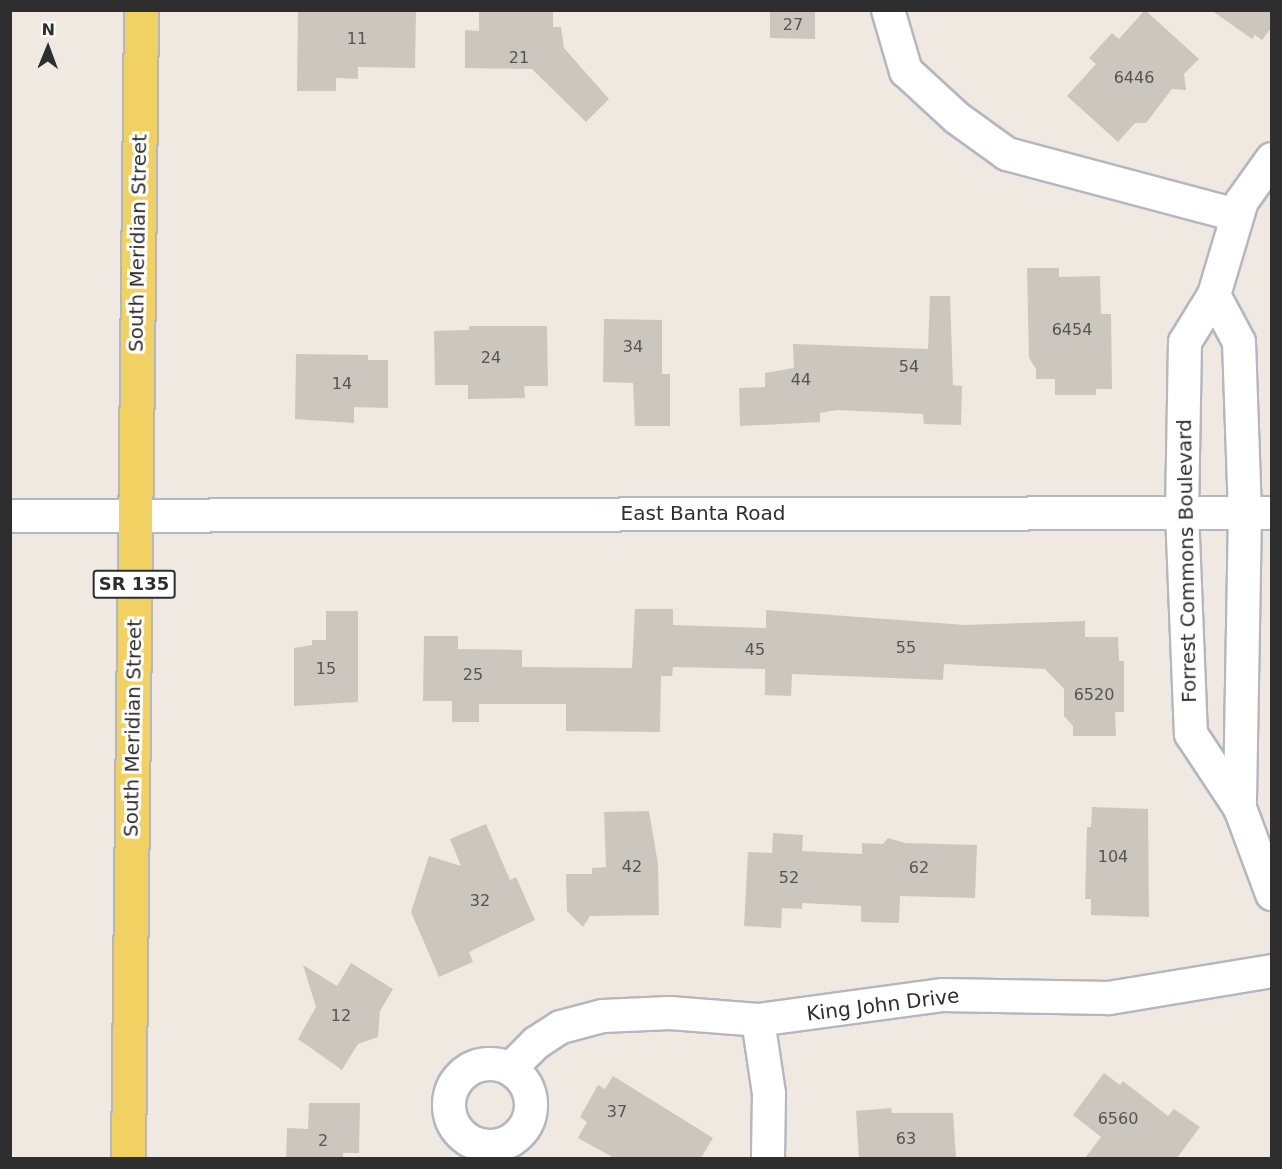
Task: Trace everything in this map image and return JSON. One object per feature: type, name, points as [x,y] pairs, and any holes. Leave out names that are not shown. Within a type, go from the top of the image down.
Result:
[{"type":"main road","name":"South Meridian Street","points":[[128,1158],[141,10]]},
{"type":"street","points":[[888,10],[906,71],[957,118],[1007,154],[1237,215]]},
{"type":"street","name":"Forrest Commons Boulevard","points":[[1272,159],[1250,187],[1237,215],[1214,295],[1185,342],[1182,512],[1191,734],[1240,808],[1272,894]]},
{"type":"street","points":[[1214,295],[1239,342],[1258,512],[1240,808]]},
{"type":"street","name":"East Banta Road","points":[[10,516],[1258,512]]},
{"type":"street","name":"King John Drive","points":[[510,1069],[536,1042],[561,1027],[603,1016],[659,1013],[758,1020],[943,995],[1109,998],[1272,971]]},
{"type":"street","points":[[758,1020],[769,1094],[768,1158]]},
{"type":"building","points":[[298,10],[416,10],[415,68],[358,67],[358,79],[336,78],[336,91],[297,91]]},
{"type":"building","points":[[479,10],[553,10],[553,27],[561,27],[564,48],[609,99],[586,122],[532,69],[465,68],[465,30],[479,31]]},
{"type":"building","points":[[770,10],[815,10],[815,39],[770,38]]},
{"type":"building","points":[[1145,10],[1199,59],[1184,74],[1186,90],[1172,89],[1146,123],[1135,123],[1118,142],[1067,96],[1096,64],[1089,58],[1112,33],[1119,39]]},
{"type":"building","points":[[1211,10],[1272,10],[1272,27],[1262,40],[1255,35],[1252,39]]},
{"type":"building","points":[[1027,268],[1059,268],[1059,277],[1100,276],[1101,314],[1111,314],[1112,389],[1096,389],[1096,395],[1055,395],[1055,379],[1036,379],[1036,369],[1029,358]]},
{"type":"building","points":[[930,296],[950,296],[953,385],[962,386],[961,425],[924,424],[923,414],[837,410],[820,413],[820,422],[740,426],[739,388],[765,387],[765,373],[794,368],[793,344],[928,349]]},
{"type":"building","points":[[604,319],[662,320],[662,374],[670,374],[670,426],[635,426],[633,383],[603,382]]},
{"type":"building","points":[[469,326],[547,326],[548,386],[524,386],[525,398],[468,399],[468,385],[435,385],[434,331],[469,330]]},
{"type":"building","points":[[296,354],[368,355],[368,360],[388,360],[388,408],[354,407],[354,423],[295,419]]},
{"type":"building","points":[[635,609],[673,609],[673,625],[766,628],[766,610],[965,625],[1085,621],[1085,637],[1118,637],[1119,661],[1124,661],[1124,712],[1115,712],[1116,736],[1073,736],[1073,726],[1064,716],[1064,689],[1045,669],[944,664],[943,680],[792,674],[791,696],[765,695],[765,669],[673,667],[672,676],[661,676],[660,732],[566,731],[566,704],[479,704],[479,722],[452,722],[452,701],[423,701],[424,636],[458,636],[458,649],[522,650],[522,667],[632,668]]},
{"type":"building","points":[[326,611],[358,611],[358,702],[294,706],[294,648],[312,645],[312,640],[326,640]]},
{"type":"building","points":[[1092,807],[1148,809],[1149,917],[1091,915],[1091,899],[1085,899],[1087,827],[1091,827]]},
{"type":"building","points":[[649,811],[658,864],[659,915],[590,916],[583,927],[567,911],[566,874],[592,874],[592,868],[606,867],[604,812]]},
{"type":"building","points":[[486,824],[510,880],[516,877],[535,920],[469,952],[473,962],[439,977],[411,912],[429,856],[461,866],[450,839]]},
{"type":"building","points":[[773,833],[803,835],[802,851],[862,854],[862,843],[883,844],[888,838],[905,843],[977,845],[975,898],[900,896],[899,923],[861,922],[861,906],[802,903],[802,909],[782,908],[781,928],[744,926],[748,852],[772,853]]},
{"type":"building","points":[[351,963],[393,989],[380,1011],[378,1037],[358,1044],[342,1070],[298,1039],[316,1007],[303,965],[337,986]]},
{"type":"building","points":[[1104,1073],[1120,1085],[1123,1081],[1168,1116],[1174,1109],[1200,1127],[1177,1158],[1085,1158],[1101,1137],[1073,1115]]},
{"type":"building","points":[[613,1076],[713,1138],[701,1158],[614,1158],[578,1138],[587,1122],[580,1117],[598,1085],[605,1089]]},
{"type":"building","points":[[309,1103],[360,1103],[359,1153],[343,1153],[343,1158],[286,1158],[287,1128],[308,1129]]},
{"type":"building","points":[[891,1108],[892,1113],[953,1113],[956,1158],[859,1158],[856,1111]]}]
